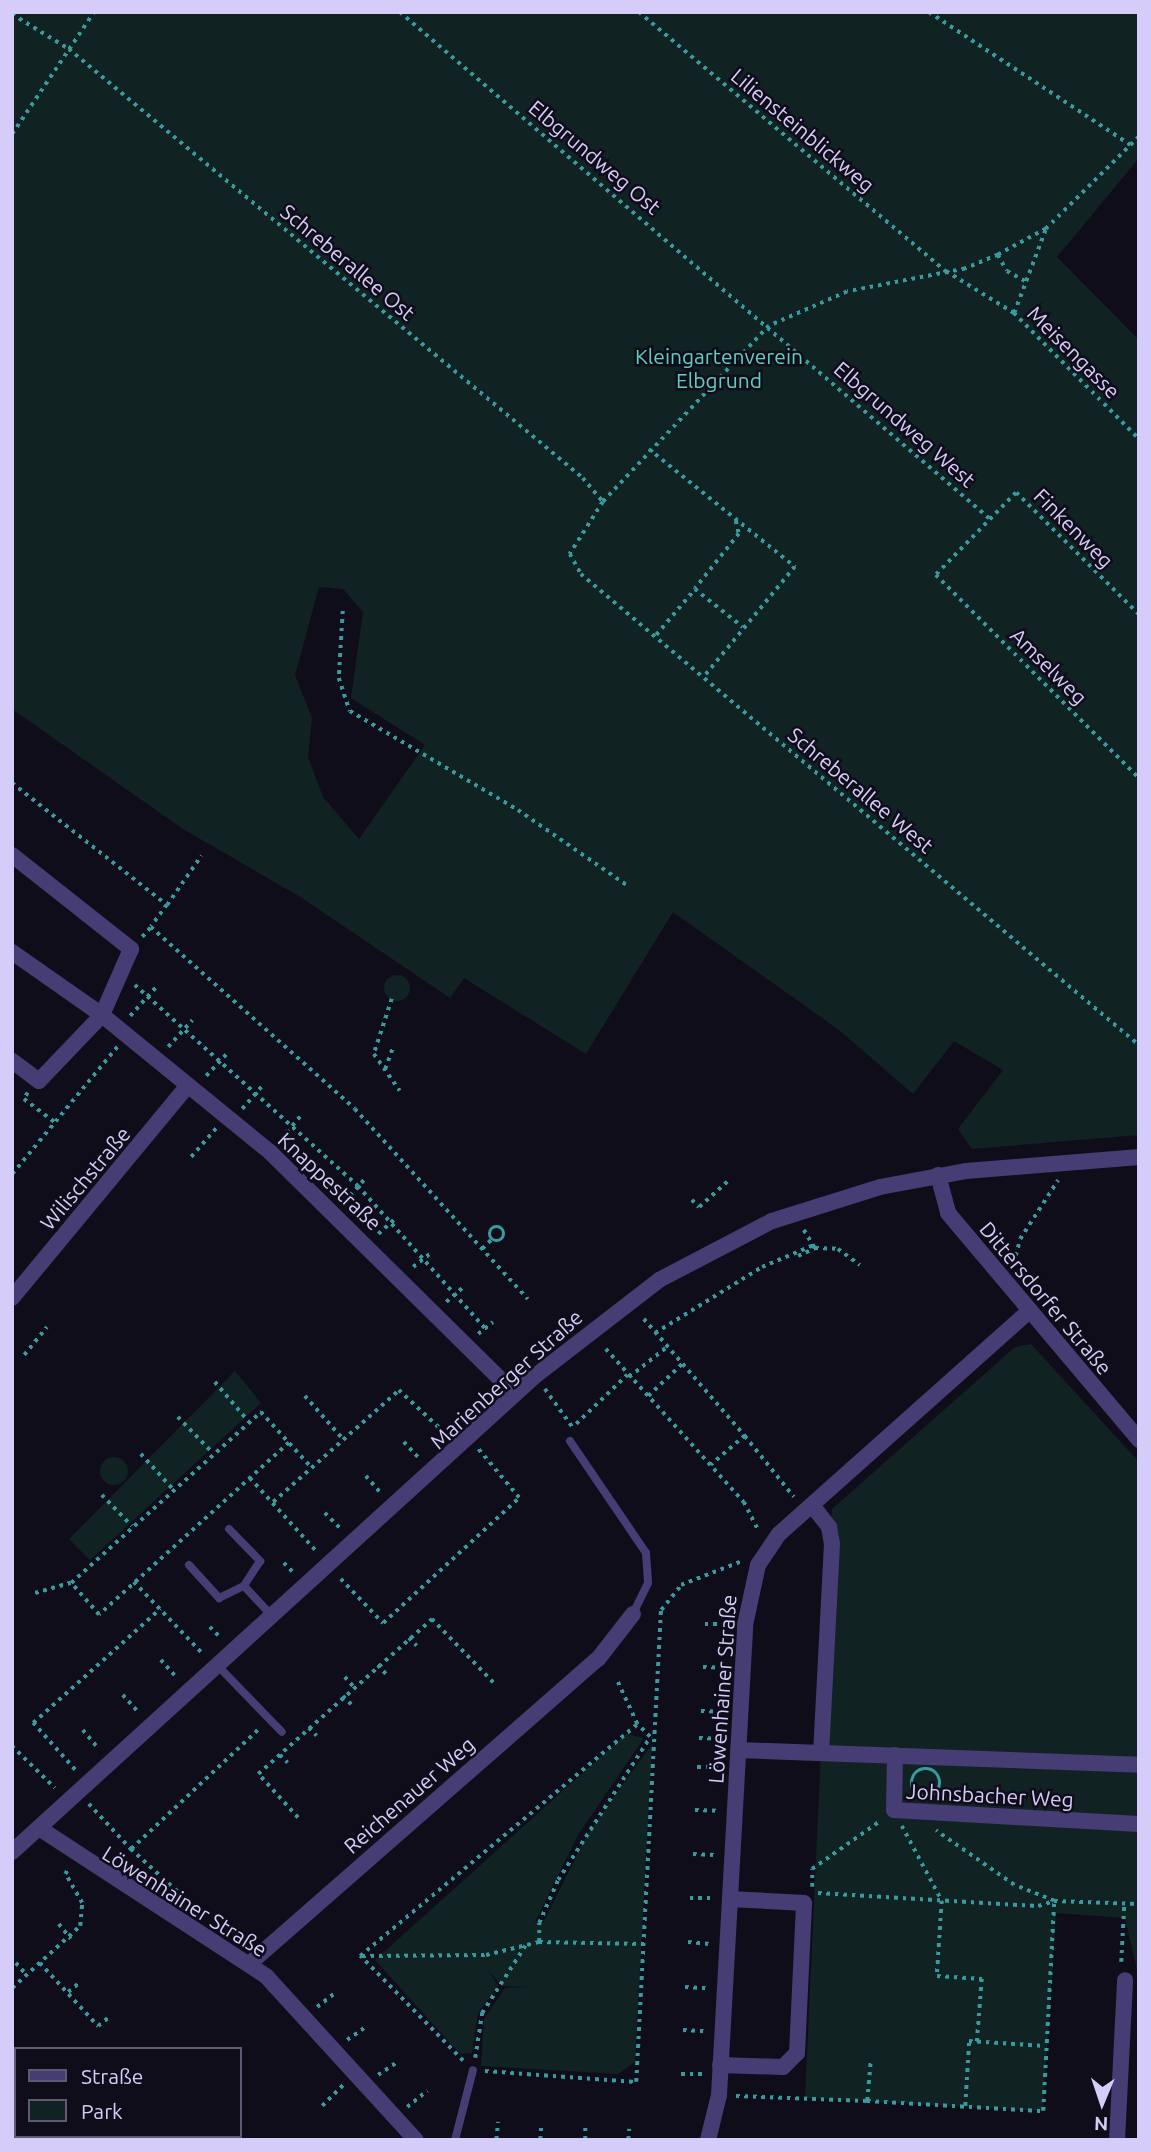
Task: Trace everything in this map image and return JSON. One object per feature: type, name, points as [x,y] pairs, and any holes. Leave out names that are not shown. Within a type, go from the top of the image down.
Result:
[{"type":"street","points":[[12,855],[131,949],[102,1015],[39,1081],[12,1061]]},
{"type":"street","name":"Knappestraße","points":[[12,952],[124,1032],[270,1152],[515,1394]]},
{"type":"street","name":"Wilischstraße","points":[[12,1298],[191,1087]]},
{"type":"street","name":"Marienberger Straße","points":[[15,1845],[38,1828],[470,1439],[535,1376],[659,1280],[794,1212],[938,1175],[1139,1157]]},
{"type":"street","name":"Dittersdorfer Straße","points":[[938,1175],[948,1213],[1027,1313],[1139,1440]]},
{"type":"street","name":"Löwenhainer Straße","points":[[708,2140],[719,2095],[714,2070],[724,1898],[752,1579],[767,1548],[1027,1313]]},
{"type":"street","points":[[809,1508],[829,1527],[832,1544],[821,1753]]},
{"type":"street","name":"Reichenauer Weg","points":[[249,1964],[605,1658],[633,1615]]},
{"type":"street","name":"Johnsbacher Weg","points":[[738,1750],[1139,1765]]},
{"type":"street","name":"Johnsbacher Weg","points":[[895,1755],[894,1811],[1139,1824]]},
{"type":"street","name":"Löwenhainer Straße","points":[[38,1828],[76,1857],[249,1964],[416,2140]]},
{"type":"street","points":[[714,2070],[783,2067],[797,2053],[804,1903],[724,1898]]},
{"type":"street","points":[[1117,2140],[1132,2040],[1125,1980]]},
{"type":"lane","name":"Reichenauer Weg","points":[[570,1441],[646,1553],[648,1583],[633,1615]]},
{"type":"lane","points":[[189,1565],[219,1598],[244,1586],[260,1562],[229,1529]]},
{"type":"lane","points":[[244,1586],[272,1616]]},
{"type":"lane","points":[[217,1665],[268,1721],[282,1732]]},
{"type":"lane","points":[[455,2140],[473,2070]]},
{"type":"path","points":[[12,134],[94,12]]},
{"type":"path","name":"Elbgrundweg Ost","points":[[400,12],[769,326]]},
{"type":"path","name":"Liliensteinblickweg","points":[[639,12],[946,271]]},
{"type":"path","points":[[929,12],[1132,146]]},
{"type":"path","name":"Schreberallee Ost","points":[[12,14],[69,49],[583,478],[603,502]]},
{"type":"path","points":[[603,502],[649,449],[769,326],[846,292],[946,271],[998,255],[1046,229],[1139,138]]},
{"type":"path","points":[[1014,313],[1046,229]]},
{"type":"path","points":[[998,255],[1007,271],[1027,282]]},
{"type":"path","name":"Meisengasse","points":[[946,271],[1014,313],[1139,439]]},
{"type":"path","name":"Elbgrundweg West","points":[[769,326],[989,518]]},
{"type":"path","points":[[649,449],[795,567],[703,678]]},
{"type":"path","name":"Finkenweg","points":[[989,518],[1016,493],[1139,615]]},
{"type":"path","name":"Schreberallee West","points":[[603,502],[570,554],[582,574],[1139,1045]]},
{"type":"path","name":"Amselweg","points":[[989,518],[936,575],[1139,778]]},
{"type":"path","points":[[656,635],[739,534],[735,519]]},
{"type":"path","points":[[695,589],[743,627]]},
{"type":"path","points":[[343,611],[339,678],[351,711],[518,810],[628,886]]},
{"type":"path","points":[[12,783],[167,905]]},
{"type":"path","points":[[131,949],[151,927],[201,856]]},
{"type":"path","points":[[151,927],[355,1109],[527,1299]]},
{"type":"path","points":[[120,972],[293,1124],[358,1186],[484,1329],[492,1322]]},
{"type":"path","points":[[13,1171],[55,1122],[156,987]]},
{"type":"path","points":[[392,999],[373,1045],[385,1069],[401,1091]]},
{"type":"path","points":[[157,1060],[192,1020]]},
{"type":"path","points":[[385,1069],[393,1046]]},
{"type":"path","points":[[191,1087],[228,1052]]},
{"type":"path","points":[[39,1081],[24,1099],[55,1122]]},
{"type":"path","points":[[191,1157],[264,1084]]},
{"type":"path","points":[[270,1152],[300,1116]]},
{"type":"path","points":[[344,1202],[364,1180]]},
{"type":"path","points":[[692,1200],[699,1207],[729,1180]]},
{"type":"path","points":[[1000,1278],[1012,1270],[1020,1239],[1058,1180]]},
{"type":"path","points":[[794,1212],[815,1247]]},
{"type":"path","points":[[377,1234],[397,1217]]},
{"type":"path","points":[[482,1249],[492,1239]]},
{"type":"path","points":[[798,1256],[815,1247]]},
{"type":"path","points":[[655,1333],[762,1267],[815,1247],[838,1249],[860,1265]]},
{"type":"path","points":[[412,1268],[430,1253]]},
{"type":"path","points":[[448,1300],[462,1288]]},
{"type":"path","points":[[645,1319],[809,1508]]},
{"type":"path","points":[[24,1355],[47,1327]]},
{"type":"path","points":[[570,1441],[576,1424],[628,1376],[668,1346]]},
{"type":"path","points":[[606,1349],[744,1502],[761,1536]]},
{"type":"path","points":[[648,1396],[683,1363]]},
{"type":"path","points":[[535,1376],[576,1424]]},
{"type":"path","points":[[215,1382],[250,1422]]},
{"type":"path","points":[[274,1502],[399,1390],[447,1436]]},
{"type":"path","points":[[305,1396],[343,1439]]},
{"type":"path","points":[[35,1593],[71,1583],[261,1412],[312,1468]]},
{"type":"path","points":[[178,1417],[213,1453]]},
{"type":"path","points":[[711,1465],[745,1436]]},
{"type":"path","points":[[341,1579],[383,1623],[519,1498],[470,1439]]},
{"type":"path","points":[[404,1442],[421,1460]]},
{"type":"path","points":[[71,1583],[99,1615],[289,1443]]},
{"type":"path","points":[[141,1454],[173,1489]]},
{"type":"path","points":[[366,1476],[382,1494]]},
{"type":"path","points":[[250,1478],[317,1553]]},
{"type":"path","points":[[102,1495],[132,1526]]},
{"type":"path","points":[[326,1513],[343,1530]]},
{"type":"path","points":[[360,1956],[473,2070],[636,2082],[653,1737],[663,1600],[681,1585],[744,1561]]},
{"type":"path","points":[[134,1582],[203,1654]]},
{"type":"path","points":[[75,1770],[33,1723],[160,1609]]},
{"type":"path","points":[[298,1818],[257,1774],[353,1686],[432,1619],[494,1683]]},
{"type":"path","points":[[705,1624],[731,1624]]},
{"type":"path","points":[[409,1638],[417,1646]]},
{"type":"path","points":[[161,1660],[177,1678]]},
{"type":"path","points":[[378,1665],[386,1674]]},
{"type":"path","points":[[703,1667],[729,1668]]},
{"type":"path","points":[[345,1677],[353,1686]]},
{"type":"path","points":[[618,1681],[637,1724],[653,1737],[664,1736]]},
{"type":"path","points":[[122,1695],[139,1713]]},
{"type":"path","points":[[343,1696],[352,1705]]},
{"type":"path","points":[[701,1711],[726,1712]]},
{"type":"path","points":[[131,1849],[268,1721]]},
{"type":"path","points":[[360,1956],[637,1724]]},
{"type":"path","points":[[309,1728],[317,1736]]},
{"type":"path","points":[[83,1730],[99,1749]]},
{"type":"path","points":[[539,1942],[539,1923],[558,1880],[653,1737]]},
{"type":"path","points":[[12,1746],[55,1789]]},
{"type":"path","points":[[279,1755],[288,1763]]},
{"type":"path","points":[[698,1767],[723,1768]]},
{"type":"path","points":[[925,1769],[941,1784],[925,1797],[912,1783],[925,1769]]},
{"type":"path","points":[[88,1803],[131,1849],[188,1895],[199,1916]]},
{"type":"path","points":[[695,1810],[721,1811]]},
{"type":"path","points":[[977,2042],[982,1979],[937,1976],[942,1901],[894,1811],[812,1869],[811,1893],[942,1901],[1038,1906],[1054,1901],[1139,1904]]},
{"type":"path","points":[[918,1812],[981,1864],[1054,1901]]},
{"type":"path","points":[[693,1854],[720,1855]]},
{"type":"path","points":[[12,1988],[71,1939],[83,1915],[65,1874],[76,1857]]},
{"type":"path","points":[[690,1898],[724,1898]]},
{"type":"path","points":[[719,2095],[1043,2111],[1054,1901]]},
{"type":"path","points":[[1124,1904],[1125,1980]]},
{"type":"path","points":[[59,1924],[71,1939]]},
{"type":"path","points":[[360,1956],[486,1955],[539,1942],[644,1944]]},
{"type":"path","points":[[688,1942],[715,1944]]},
{"type":"path","points":[[473,2070],[482,2014],[525,1945]]},
{"type":"path","points":[[16,1963],[27,1975]]},
{"type":"path","points":[[40,1963],[98,2026],[109,2017]]},
{"type":"path","points":[[68,1992],[79,1983]]},
{"type":"path","points":[[685,1987],[713,1988]]},
{"type":"path","points":[[316,2008],[336,1992]]},
{"type":"path","points":[[345,2042],[367,2026]]},
{"type":"path","points":[[683,2030],[710,2031]]},
{"type":"path","points":[[965,2106],[969,2041],[1045,2046]]},
{"type":"path","points":[[377,2076],[399,2061]]},
{"type":"path","points":[[867,2101],[870,2063]]},
{"type":"path","points":[[681,2074],[714,2070]]},
{"type":"path","points":[[322,2106],[355,2073]]},
{"type":"path","points":[[406,2109],[427,2091]]},
{"type":"path","points":[[496,2140],[498,2122]]},
{"type":"path","points":[[540,2140],[541,2124]]},
{"type":"path","points":[[584,2140],[585,2126]]},
{"type":"path","points":[[628,2140],[629,2129]]},
{"type":"green space","name":"Kleingartenverein Elbgrund","points":[[12,12],[1139,12],[1139,158],[1057,257],[1139,340],[1139,1135],[972,1149],[958,1129],[1003,1070],[954,1041],[913,1094],[839,1030],[673,912],[586,1054],[464,978],[450,998],[302,898],[183,829],[12,709]],"holes":[[[319,587],[343,589],[363,612],[351,698],[425,745],[359,839],[323,797],[308,757],[312,718],[295,675]]]},
{"type":"green space","points":[[397,975],[406,979],[410,988],[406,997],[397,1001],[388,997],[384,988],[388,979]]},
{"type":"green space","points":[[1031,1344],[1139,1462],[1139,1978],[1125,1918],[1056,1913],[1043,2111],[805,2098],[832,1509],[1015,1347]]},
{"type":"green space","points":[[235,1371],[261,1403],[90,1560],[69,1539]]},
{"type":"green space","points":[[114,1457],[124,1461],[128,1471],[124,1481],[114,1485],[104,1481],[100,1471],[104,1461]]},
{"type":"green space","points":[[626,1734],[644,1738],[578,1835],[535,1922],[543,1923],[588,1833],[652,1744],[635,2062],[618,2074],[481,2066],[484,2019],[505,1988],[529,1987],[501,1986],[488,1970],[498,1986],[478,2013],[472,2053],[460,2054],[375,1960]]}]
